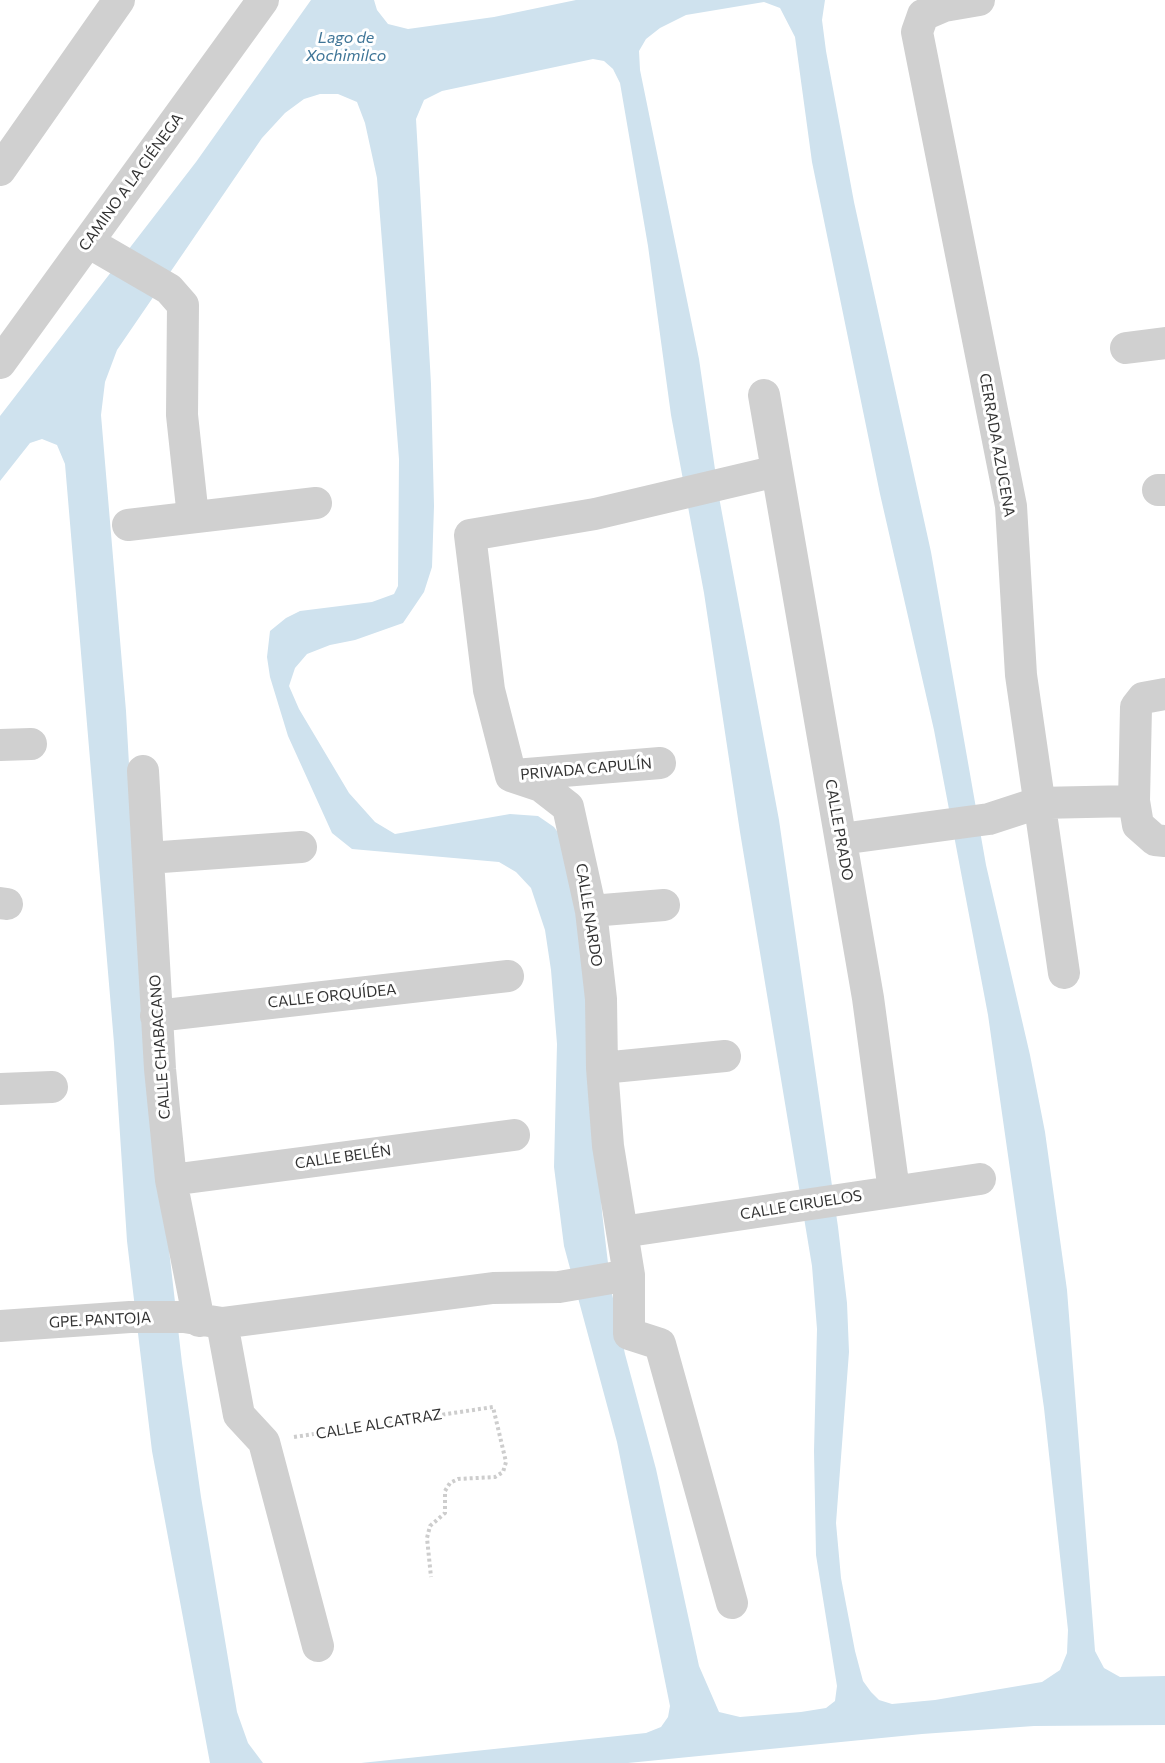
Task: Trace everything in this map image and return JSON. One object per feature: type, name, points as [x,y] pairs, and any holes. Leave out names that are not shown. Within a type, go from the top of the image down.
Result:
[{"type":"street","points":[[3,159],[118,0]]},
{"type":"street","name":"CAMINO A LA CIÉNEGA","points":[[0,363],[95,246],[263,0]]},
{"type":"street","name":"CERRADA AZUCENA","points":[[979,0],[944,6],[923,15],[917,32],[1011,506],[1021,675],[1038,803],[1065,973]]},
{"type":"street","points":[[95,246],[168,289],[183,305],[182,416],[193,517]]},
{"type":"street","points":[[1126,348],[1165,344]]},
{"type":"street","name":"CALLE PRADO","points":[[764,395],[868,998],[894,1191]]},
{"type":"street","points":[[511,776],[489,690],[470,535],[595,514],[777,471]]},
{"type":"street","points":[[128,525],[316,503]]},
{"type":"street","points":[[1165,694],[1143,698],[1136,707],[1134,801],[1138,825],[1155,840],[1165,841]]},
{"type":"street","points":[[0,745],[32,744]]},
{"type":"street","name":"PRIVADA CAPULÍN","points":[[511,776],[660,763]]},
{"type":"street","name":"CALLE CHABACANO","points":[[143,771],[156,1016],[171,1180],[202,1320],[239,1415],[264,1442]]},
{"type":"street","name":"CALLE NARDO","points":[[511,776],[541,786],[568,807],[591,911],[601,999],[602,1068],[608,1146],[622,1232],[628,1334],[660,1344],[732,1603]]},
{"type":"street","points":[[841,839],[989,819],[1038,803],[1134,801]]},
{"type":"street","points":[[148,858],[301,847]]},
{"type":"street","points":[[591,911],[664,905]]},
{"type":"street","name":"CALLE ORQUÍDEA","points":[[156,1016],[508,976]]},
{"type":"street","points":[[602,1068],[725,1056]]},
{"type":"street","points":[[0,1089],[52,1087]]},
{"type":"street","name":"CALLE BELÉN","points":[[171,1180],[514,1134]]},
{"type":"street","name":"CALLE CIRUELOS","points":[[622,1232],[980,1179]]},
{"type":"street","name":"GPE. PANTOJA","points":[[0,1326],[130,1317],[202,1320],[493,1288],[560,1287],[623,1277]]},
{"type":"street","points":[[264,1442],[318,1646]]},
{"type":"path","name":"CALLE ALCATRAZ","points":[[264,1442],[493,1407],[506,1462],[502,1472],[495,1477],[458,1479],[450,1483],[445,1491],[445,1512],[430,1526],[427,1538],[431,1578]]},
{"type":"water","name":"Lago de Xochimilco","points":[[311,0],[374,0],[377,10],[388,24],[408,29],[494,17],[576,0],[825,0],[822,20],[826,51],[854,202],[931,552],[986,865],[1030,1055],[1045,1132],[1067,1290],[1095,1651],[1104,1668],[1120,1677],[1165,1676],[1165,1725],[1034,1726],[922,1734],[628,1763],[361,1763],[646,1733],[661,1727],[668,1717],[670,1706],[617,1442],[564,1246],[554,1167],[557,1044],[551,970],[545,930],[531,888],[516,872],[499,862],[352,849],[332,833],[288,736],[270,677],[267,657],[270,631],[286,618],[300,611],[372,602],[394,594],[398,586],[399,459],[377,178],[365,123],[357,102],[338,94],[320,94],[304,99],[285,113],[262,138],[117,350],[105,382],[101,415],[126,711],[144,1032],[182,1363],[201,1497],[237,1712],[248,1743],[263,1763],[210,1763],[152,1451],[127,1241],[114,1043],[65,464],[57,445],[42,439],[30,443],[0,481],[0,416],[196,162]],"holes":[[[764,2],[780,8],[795,37],[812,162],[880,494],[934,730],[988,1015],[1044,1408],[1068,1630],[1067,1653],[1060,1670],[1042,1682],[935,1700],[892,1704],[879,1700],[863,1681],[841,1578],[836,1523],[849,1352],[847,1303],[838,1227],[779,820],[719,497],[699,359],[640,70],[639,51],[646,39],[660,28],[686,15]],[[593,59],[604,61],[613,69],[620,83],[648,246],[671,415],[704,593],[740,832],[812,1266],[817,1329],[814,1451],[816,1555],[837,1686],[835,1701],[826,1708],[801,1712],[740,1717],[719,1712],[699,1666],[656,1469],[625,1354],[611,1289],[602,1212],[588,1000],[570,864],[562,838],[554,827],[538,816],[510,814],[395,834],[375,822],[349,793],[299,709],[289,686],[295,668],[307,654],[403,623],[424,592],[432,567],[434,506],[431,384],[416,119],[424,100],[442,91]]]}]
